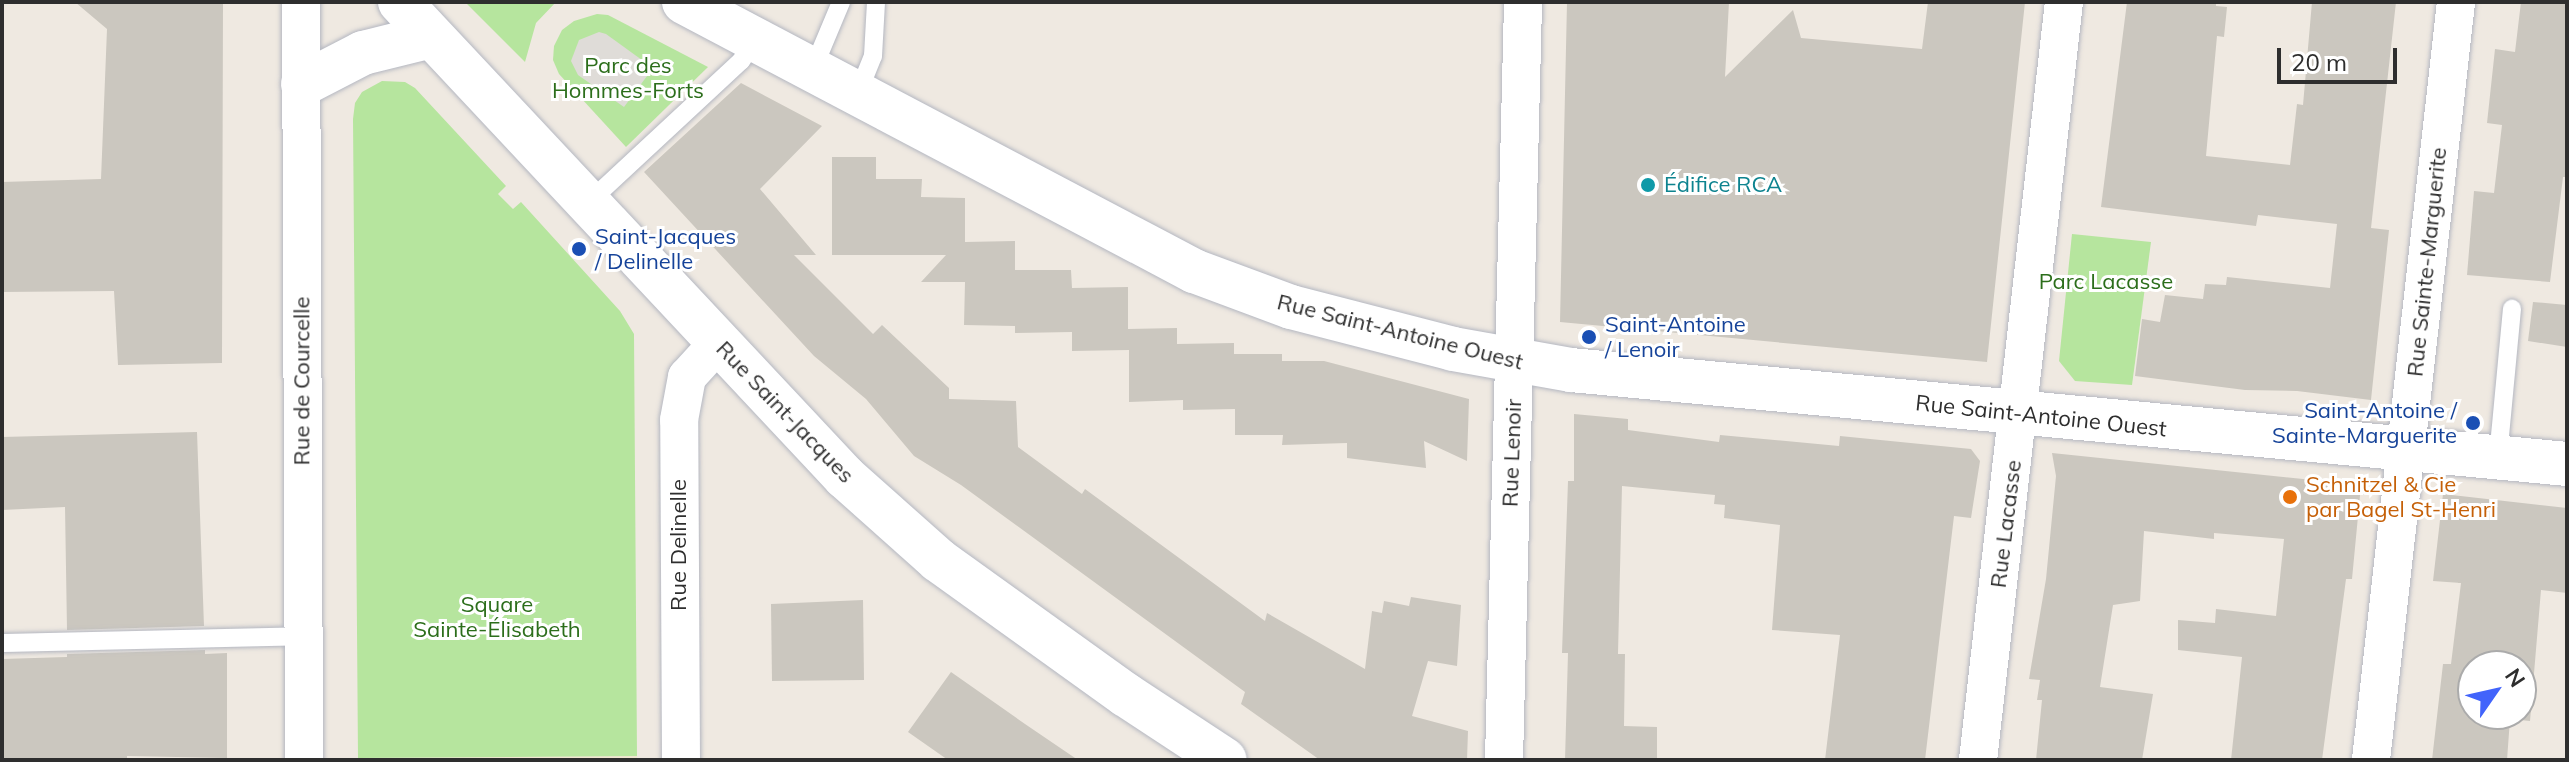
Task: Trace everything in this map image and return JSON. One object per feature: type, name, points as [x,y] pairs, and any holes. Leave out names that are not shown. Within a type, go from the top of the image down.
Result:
[{"type":"main road","name":"Rue Saint-Jacques","points":[[400,2],[845,477],[938,560],[1126,695],[1225,760]]},
{"type":"main road","name":"Rue Saint-Antoine Ouest","points":[[684,2],[1194,271],[1291,307],[1515,362],[2018,415],[2567,464]]},
{"type":"main road","points":[[303,84],[363,53],[431,36]]},
{"type":"street","name":"Rue de Courcelle","points":[[301,2],[304,760]]},
{"type":"street","name":"Rue Lenoir","points":[[1504,760],[1523,2]]},
{"type":"street","name":"Rue Lacasse","points":[[1978,760],[2064,2]]},
{"type":"street","name":"Rue Sainte-Marguerite","points":[[2371,760],[2456,2]]},
{"type":"street","name":"Rue Delinelle","points":[[681,760],[679,420],[687,377],[718,343]]},
{"type":"lane","points":[[813,69],[841,2]]},
{"type":"lane","points":[[858,93],[873,56],[876,2]]},
{"type":"lane","points":[[588,203],[741,61],[756,39]]},
{"type":"lane","points":[[2498,458],[2512,309]]},
{"type":"lane","points":[[2,643],[304,636]]},
{"type":"shaded area","points":[[599,32],[653,68],[624,107],[578,75],[571,61],[579,40]]},
{"type":"shaded area","points":[[637,756],[637,760],[358,758]]},
{"type":"green space","name":"Parc des Hommes-Forts","points":[[465,2],[556,2],[536,23],[525,62]]},
{"type":"green space","name":"Parc des Hommes-Forts","points":[[597,14],[608,15],[708,67],[626,147],[559,74],[553,60],[554,46],[562,30],[574,21]]},
{"type":"green space","name":"Square Sainte-Élisabeth","points":[[382,81],[405,82],[415,88],[506,186],[498,194],[513,209],[521,202],[620,311],[634,334],[637,756],[358,758],[353,119],[355,103],[362,92]]},
{"type":"green space","name":"Parc Lacasse","points":[[2072,234],[2151,242],[2132,385],[2075,381],[2059,361]]},
{"type":"building","points":[[75,2],[223,2],[222,363],[118,365],[114,291],[2,292],[2,182],[101,179],[107,29]]},
{"type":"building","name":"Édifice RCA","points":[[1567,2],[1729,2],[1725,77],[1793,10],[1801,38],[1922,49],[1928,2],[2025,2],[1987,362],[1560,322]]},
{"type":"building","points":[[2127,2],[2216,2],[2216,6],[2227,7],[2224,37],[2217,36],[2206,156],[2290,165],[2297,104],[2303,105],[2312,2],[2396,2],[2371,228],[2389,230],[2371,400],[2297,391],[2245,390],[2135,376],[2142,319],[2160,322],[2165,295],[2203,299],[2205,284],[2226,285],[2227,277],[2330,288],[2337,224],[2258,215],[2256,226],[2101,207]]},
{"type":"building","points":[[2521,2],[2567,2],[2567,177],[2563,177],[2550,282],[2467,275],[2474,191],[2494,193],[2502,125],[2487,123],[2495,49],[2515,52]]},
{"type":"building","points":[[741,83],[822,126],[760,189],[816,255],[794,255],[873,334],[882,325],[949,388],[949,399],[1016,401],[1018,447],[1082,494],[1085,489],[1265,621],[1267,613],[1365,669],[1372,611],[1382,613],[1384,601],[1409,606],[1411,597],[1461,605],[1457,666],[1428,661],[1412,716],[1468,731],[1467,760],[1320,760],[1241,704],[1245,692],[961,485],[914,456],[866,399],[814,356],[644,172]]},
{"type":"building","points":[[832,157],[876,157],[876,179],[922,179],[921,197],[965,198],[965,242],[1015,241],[1015,270],[1071,270],[1072,288],[1128,287],[1128,329],[1177,328],[1177,344],[1234,343],[1234,354],[1282,354],[1282,361],[1324,361],[1469,399],[1467,461],[1424,441],[1426,468],[1347,458],[1347,443],[1282,445],[1283,435],[1235,435],[1235,409],[1183,410],[1183,400],[1129,402],[1129,350],[1072,351],[1072,332],[1015,333],[1015,326],[964,325],[965,282],[921,282],[946,255],[832,255]]},
{"type":"building","points":[[2533,302],[2567,305],[2567,347],[2528,341]]},
{"type":"building","points":[[1574,414],[1628,419],[1628,430],[1719,442],[1720,435],[1839,446],[1840,436],[1971,449],[1980,461],[1971,518],[1954,516],[1925,760],[1825,760],[1840,635],[1772,630],[1780,525],[1724,518],[1725,505],[1714,504],[1715,495],[1622,486],[1618,654],[1625,654],[1624,726],[1657,727],[1657,760],[1565,760],[1568,653],[1562,653],[1568,481],[1574,481]]},
{"type":"building","points":[[197,432],[204,626],[67,630],[65,507],[2,510],[2,437]]},
{"type":"building","points":[[2052,453],[2361,485],[2352,579],[2346,579],[2322,760],[2231,760],[2242,657],[2178,650],[2178,620],[2215,623],[2216,609],[2276,616],[2284,539],[2214,533],[2214,539],[2144,531],[2140,601],[2113,605],[2100,687],[2153,694],[2142,760],[2036,760],[2042,700],[2037,700],[2040,680],[2029,679],[2046,579],[2056,476]]},
{"type":"building","points":[[2443,494],[2567,508],[2567,593],[2541,590],[2536,650],[2457,650],[2457,730],[2509,730],[2507,760],[2432,760],[2443,664],[2451,664],[2461,583],[2433,581]]},
{"type":"building","points":[[863,600],[864,680],[772,681],[771,604]]},
{"type":"building","points":[[205,650],[205,654],[227,653],[227,758],[127,756],[127,760],[2,760],[2,659]]},
{"type":"building","points":[[951,672],[1078,760],[948,760],[908,732]]},
{"type":"place","name":"Édifice RCA","points":[[1648,185]]},
{"type":"place","name":"Saint-Jacques / Delinelle","points":[[579,249]]},
{"type":"place","name":"Saint-Antoine / Lenoir","points":[[1589,337]]},
{"type":"place","name":"Saint-Antoine / Sainte-Marguerite","points":[[2473,423]]},
{"type":"place","name":"Schnitzel & Cie par Bagel St-Henri","points":[[2290,497]]}]
